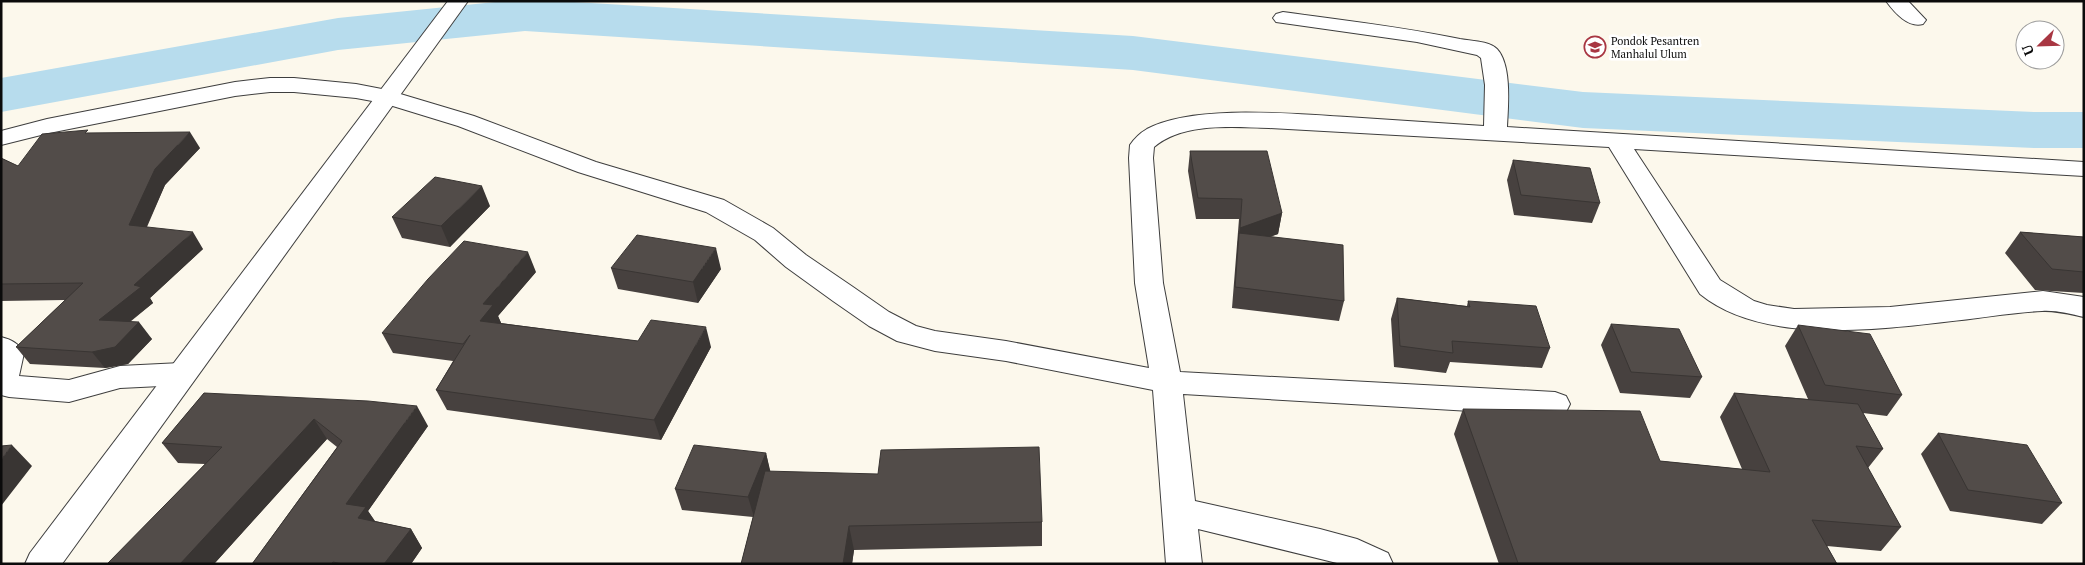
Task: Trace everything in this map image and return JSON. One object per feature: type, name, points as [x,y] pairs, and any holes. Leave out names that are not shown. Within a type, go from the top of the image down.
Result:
[{"type":"street","points":[[42,564],[387,97],[432,39],[458,1]]},
{"type":"street","points":[[1896,1],[1916,20]]},
{"type":"street","points":[[1283,18],[1467,45],[1484,50],[1492,58],[1496,105],[1495,134]]},
{"type":"street","points":[[1,138],[47,126],[189,97],[270,86],[337,88],[387,97],[466,121],[587,168],[715,206],[764,234],[796,261],[879,319],[906,334],[935,341],[1006,351],[1167,382],[1555,404]]},
{"type":"street","points":[[1184,564],[1167,382],[1150,283],[1141,158],[1142,145],[1156,133],[1197,123],[1224,121],[1307,122],[2084,169]]},
{"type":"street","points":[[1617,141],[1673,232],[1710,287],[1732,302],[1756,312],[1780,317],[1806,319],[1889,318],[2043,301],[2084,306]]},
{"type":"street","points":[[1,347],[9,353],[4,374],[5,384],[9,386],[68,391],[120,377],[182,374]]},
{"type":"street","points":[[1179,511],[1320,543],[1357,554],[1376,564]]},
{"type":"building","points":[[88,130],[85,133],[190,132],[155,169],[129,225],[193,232],[134,285],[141,287],[99,320],[139,322],[115,347],[92,352],[16,347],[83,283],[1,284],[1,158],[18,166],[42,134]]},
{"type":"building","points":[[1190,151],[1267,151],[1282,213],[1240,228],[1242,199],[1198,198]]},
{"type":"building","points":[[1513,160],[1590,168],[1600,203],[1521,195]]},
{"type":"building","points":[[435,177],[482,186],[441,226],[392,217]]},
{"type":"building","points":[[2020,232],[2084,237],[2084,272],[2052,269]]},
{"type":"building","points":[[1239,233],[1343,245],[1344,301],[1235,287]]},
{"type":"building","points":[[637,235],[716,248],[693,282],[611,268]]},
{"type":"building","points":[[464,241],[528,252],[483,304],[493,305],[480,321],[638,341],[651,320],[706,327],[654,420],[436,390],[470,335],[463,344],[382,333],[428,279]]},
{"type":"building","points":[[1397,298],[1470,307],[1468,301],[1536,306],[1550,348],[1452,341],[1453,353],[1400,346]]},
{"type":"building","points":[[1611,324],[1679,329],[1702,377],[1631,372]]},
{"type":"building","points":[[1798,325],[1870,334],[1902,395],[1825,385]]},
{"type":"building","points":[[204,393],[368,401],[417,406],[346,504],[366,507],[358,518],[411,529],[384,564],[343,564],[333,562],[331,564],[252,564],[342,441],[314,419],[180,564],[108,563],[222,447],[162,443]]},
{"type":"building","points":[[1734,393],[1858,404],[1883,449],[1856,446],[1901,527],[1812,520],[1837,564],[1518,563],[1463,409],[1640,411],[1660,461],[1770,472]]},
{"type":"building","points":[[1938,433],[2027,445],[2062,503],[1968,490]]},
{"type":"building","points":[[12,445],[1,460],[1,446]]},
{"type":"building","points":[[694,445],[766,453],[748,497],[675,489]]},
{"type":"building","points":[[1039,447],[1042,522],[849,526],[843,564],[741,564],[765,471],[878,474],[881,450]]},
{"type":"waterway","points":[[1,95],[338,34],[525,15],[1133,53],[1583,110],[2034,130],[2084,130]]},
{"type":"place","name":"Pondok Pesantren Manhalul Ulum","points":[[1595,47]]}]
